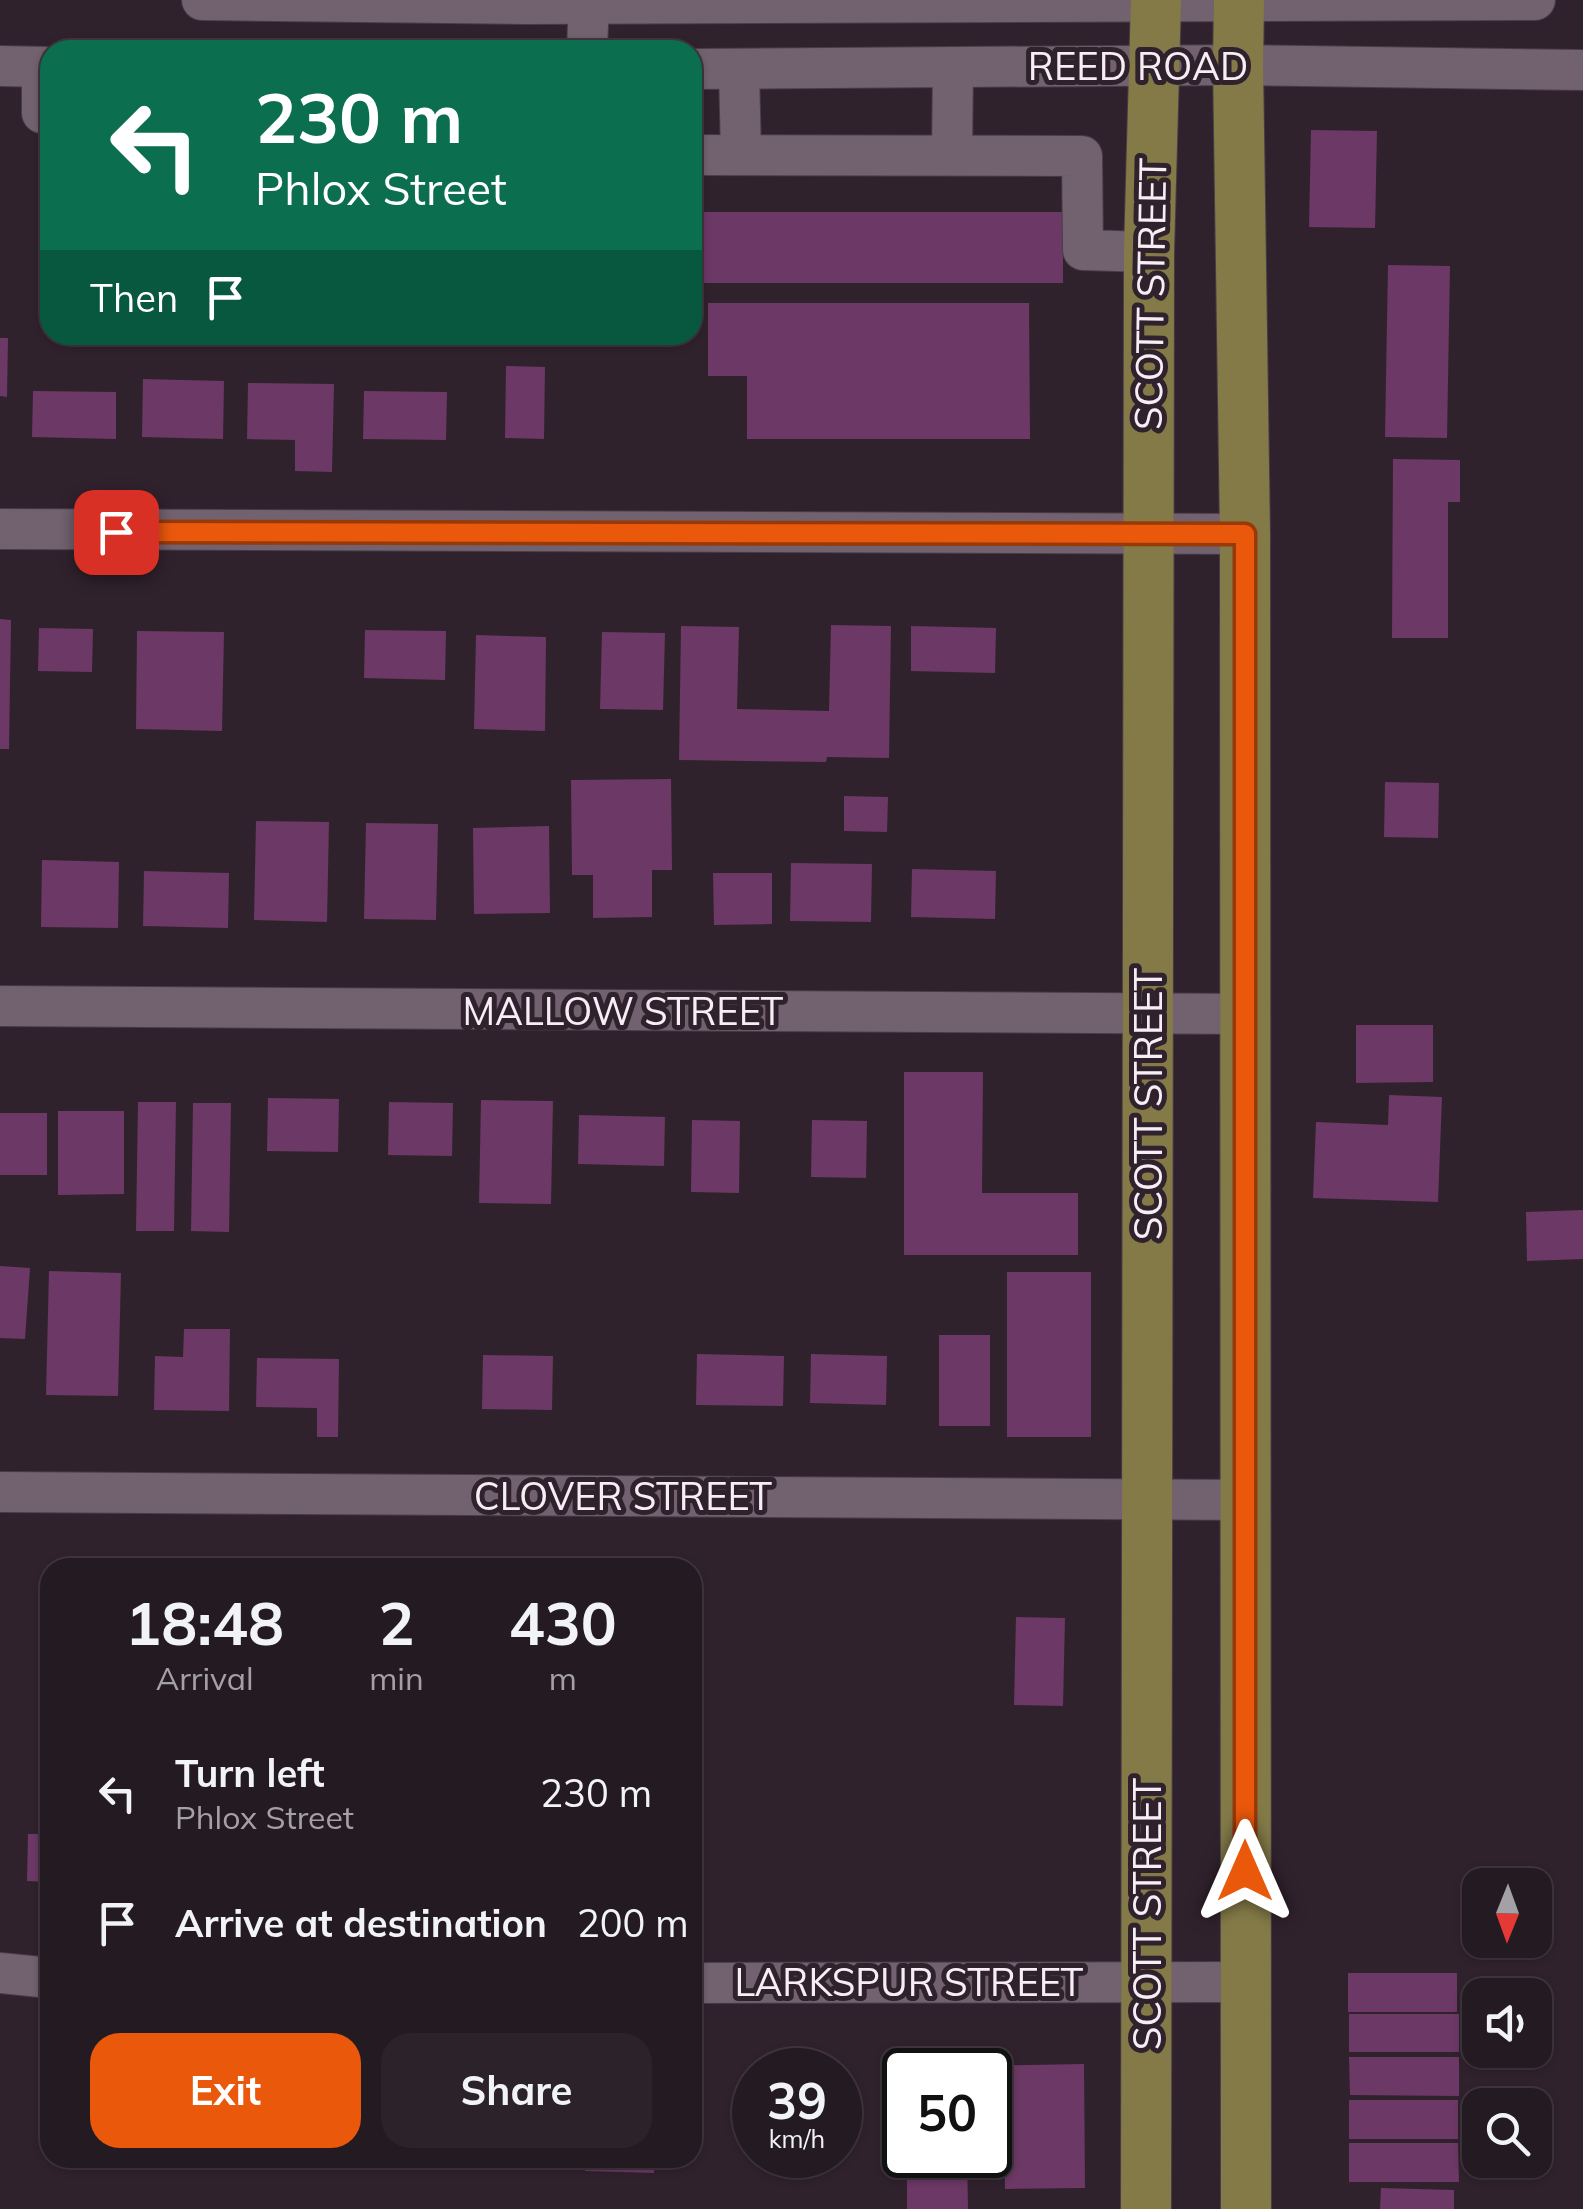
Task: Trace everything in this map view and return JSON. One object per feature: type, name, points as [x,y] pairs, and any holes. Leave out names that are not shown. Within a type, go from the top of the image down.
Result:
[{"type":"main road","name":"SCOTT STREET","points":[[1146,2209],[1149,252],[1156,2]]},
{"type":"main road","points":[[1239,2],[1245,534],[1246,2209]]},
{"type":"street","name":"REED ROAD","points":[[202,0],[1536,0]]},
{"type":"street","points":[[587,40],[589,2]]},
{"type":"street","name":"REED ROAD","points":[[702,69],[1238,65],[1583,70]]},
{"type":"street","points":[[0,66],[40,67]]},
{"type":"street","points":[[952,155],[953,68]]},
{"type":"street","points":[[739,69],[740,155]]},
{"type":"street","points":[[702,155],[1082,156],[1082,250],[1149,252]]},
{"type":"street","points":[[0,530],[1245,534]]},
{"type":"street","name":"MALLOW STREET","points":[[0,1006],[1246,1014]]},
{"type":"street","name":"CLOVER STREET","points":[[0,1492],[1246,1500]]},
{"type":"street","points":[[0,1973],[40,1977]]},
{"type":"street","name":"LARKSPUR STREET","points":[[702,1983],[1245,1982]]},
{"type":"building","points":[[1311,130],[1377,131],[1375,228],[1309,227]]},
{"type":"building","points":[[702,212],[1063,212],[1063,283],[702,283]]},
{"type":"building","points":[[1388,265],[1450,266],[1447,438],[1385,437]]},
{"type":"building","points":[[708,303],[1029,303],[1030,439],[747,439],[747,376],[708,376]]},
{"type":"building","points":[[0,338],[8,338],[7,397],[0,396]]},
{"type":"building","points":[[506,366],[545,367],[544,439],[505,438]]},
{"type":"building","points":[[143,379],[224,381],[223,439],[142,437]]},
{"type":"building","points":[[248,383],[334,384],[332,472],[295,471],[295,440],[247,439]]},
{"type":"building","points":[[33,391],[116,392],[116,439],[32,437]]},
{"type":"building","points":[[364,391],[447,392],[446,440],[363,439]]},
{"type":"building","points":[[1393,459],[1460,460],[1460,502],[1448,502],[1448,638],[1392,638]]},
{"type":"building","points":[[0,619],[11,620],[9,749],[0,749]]},
{"type":"building","points":[[831,625],[891,626],[889,758],[827,757],[826,762],[679,760],[681,626],[739,627],[737,709],[829,711]]},
{"type":"building","points":[[911,626],[996,628],[995,673],[911,671]]},
{"type":"building","points":[[39,628],[93,629],[92,672],[38,671]]},
{"type":"building","points":[[365,630],[446,631],[445,680],[364,678]]},
{"type":"building","points":[[137,631],[224,632],[222,731],[136,729]]},
{"type":"building","points":[[602,632],[665,633],[663,710],[600,709]]},
{"type":"building","points":[[476,635],[546,637],[545,731],[474,729]]},
{"type":"building","points":[[671,779],[672,870],[652,870],[652,917],[593,918],[593,875],[572,875],[571,780]]},
{"type":"building","points":[[1385,782],[1439,783],[1438,838],[1384,837]]},
{"type":"building","points":[[844,796],[888,797],[887,832],[844,831]]},
{"type":"building","points":[[256,821],[329,822],[327,922],[254,920]]},
{"type":"building","points":[[366,823],[438,824],[436,920],[364,919]]},
{"type":"building","points":[[549,826],[550,913],[474,914],[473,828]]},
{"type":"building","points":[[42,860],[119,862],[118,928],[41,927]]},
{"type":"building","points":[[791,863],[872,864],[871,922],[790,921]]},
{"type":"building","points":[[912,869],[996,871],[995,919],[911,917]]},
{"type":"building","points":[[144,871],[229,873],[228,928],[143,926]]},
{"type":"building","points":[[713,873],[772,873],[772,924],[714,925]]},
{"type":"building","points":[[1356,1025],[1433,1025],[1433,1082],[1356,1083]]},
{"type":"building","points":[[904,1072],[983,1072],[982,1193],[1078,1193],[1078,1255],[904,1255]]},
{"type":"building","points":[[1389,1095],[1442,1097],[1438,1202],[1313,1198],[1316,1122],[1388,1125]]},
{"type":"building","points":[[268,1098],[339,1099],[338,1152],[267,1151]]},
{"type":"building","points":[[481,1100],[553,1101],[551,1204],[479,1203]]},
{"type":"building","points":[[138,1102],[176,1102],[174,1231],[136,1231]]},
{"type":"building","points":[[389,1102],[453,1103],[452,1156],[388,1155]]},
{"type":"building","points":[[193,1103],[231,1103],[229,1232],[191,1231]]},
{"type":"building","points":[[58,1111],[124,1111],[124,1194],[58,1195]]},
{"type":"building","points":[[0,1113],[47,1113],[47,1175],[0,1175]]},
{"type":"building","points":[[579,1115],[665,1117],[664,1166],[578,1164]]},
{"type":"building","points":[[692,1120],[740,1121],[739,1193],[691,1192]]},
{"type":"building","points":[[812,1120],[867,1121],[866,1178],[811,1177]]},
{"type":"building","points":[[1583,1210],[1583,1259],[1527,1261],[1526,1212]]},
{"type":"building","points":[[0,1266],[30,1268],[25,1339],[0,1338]]},
{"type":"building","points":[[49,1271],[121,1273],[118,1396],[46,1395]]},
{"type":"building","points":[[1007,1272],[1091,1272],[1091,1437],[1007,1437]]},
{"type":"building","points":[[184,1329],[230,1329],[229,1411],[154,1410],[155,1356],[183,1357]]},
{"type":"building","points":[[939,1335],[990,1335],[990,1426],[939,1426]]},
{"type":"building","points":[[697,1354],[784,1356],[783,1406],[696,1405]]},
{"type":"building","points":[[811,1354],[887,1356],[886,1405],[810,1403]]},
{"type":"building","points":[[483,1355],[553,1356],[552,1410],[482,1409]]},
{"type":"building","points":[[257,1358],[339,1359],[338,1437],[317,1437],[317,1408],[256,1407]]},
{"type":"building","points":[[1016,1617],[1065,1618],[1063,1706],[1014,1705]]},
{"type":"building","points":[[28,1834],[40,1834],[40,1882],[27,1881]]},
{"type":"building","points":[[1348,1973],[1457,1973],[1457,2012],[1348,2012]]},
{"type":"building","points":[[1349,2014],[1459,2014],[1459,2052],[1349,2052]]},
{"type":"building","points":[[1349,2057],[1459,2057],[1459,2096],[1350,2095]]},
{"type":"building","points":[[1084,2064],[1085,2188],[1005,2189],[1005,2178],[1012,2178],[1012,2065]]},
{"type":"building","points":[[1349,2100],[1458,2100],[1458,2139],[1349,2139]]},
{"type":"building","points":[[1349,2143],[1458,2143],[1459,2182],[1349,2182]]},
{"type":"building","points":[[585,2168],[654,2168],[654,2173],[585,2171]]},
{"type":"building","points":[[907,2178],[967,2178],[968,2209],[907,2209]]},
{"type":"building","points":[[1381,2188],[1454,2190],[1454,2209],[1380,2209]]},
{"type":"route","points":[[116,532],[1245,534],[1245,1871]]}]
